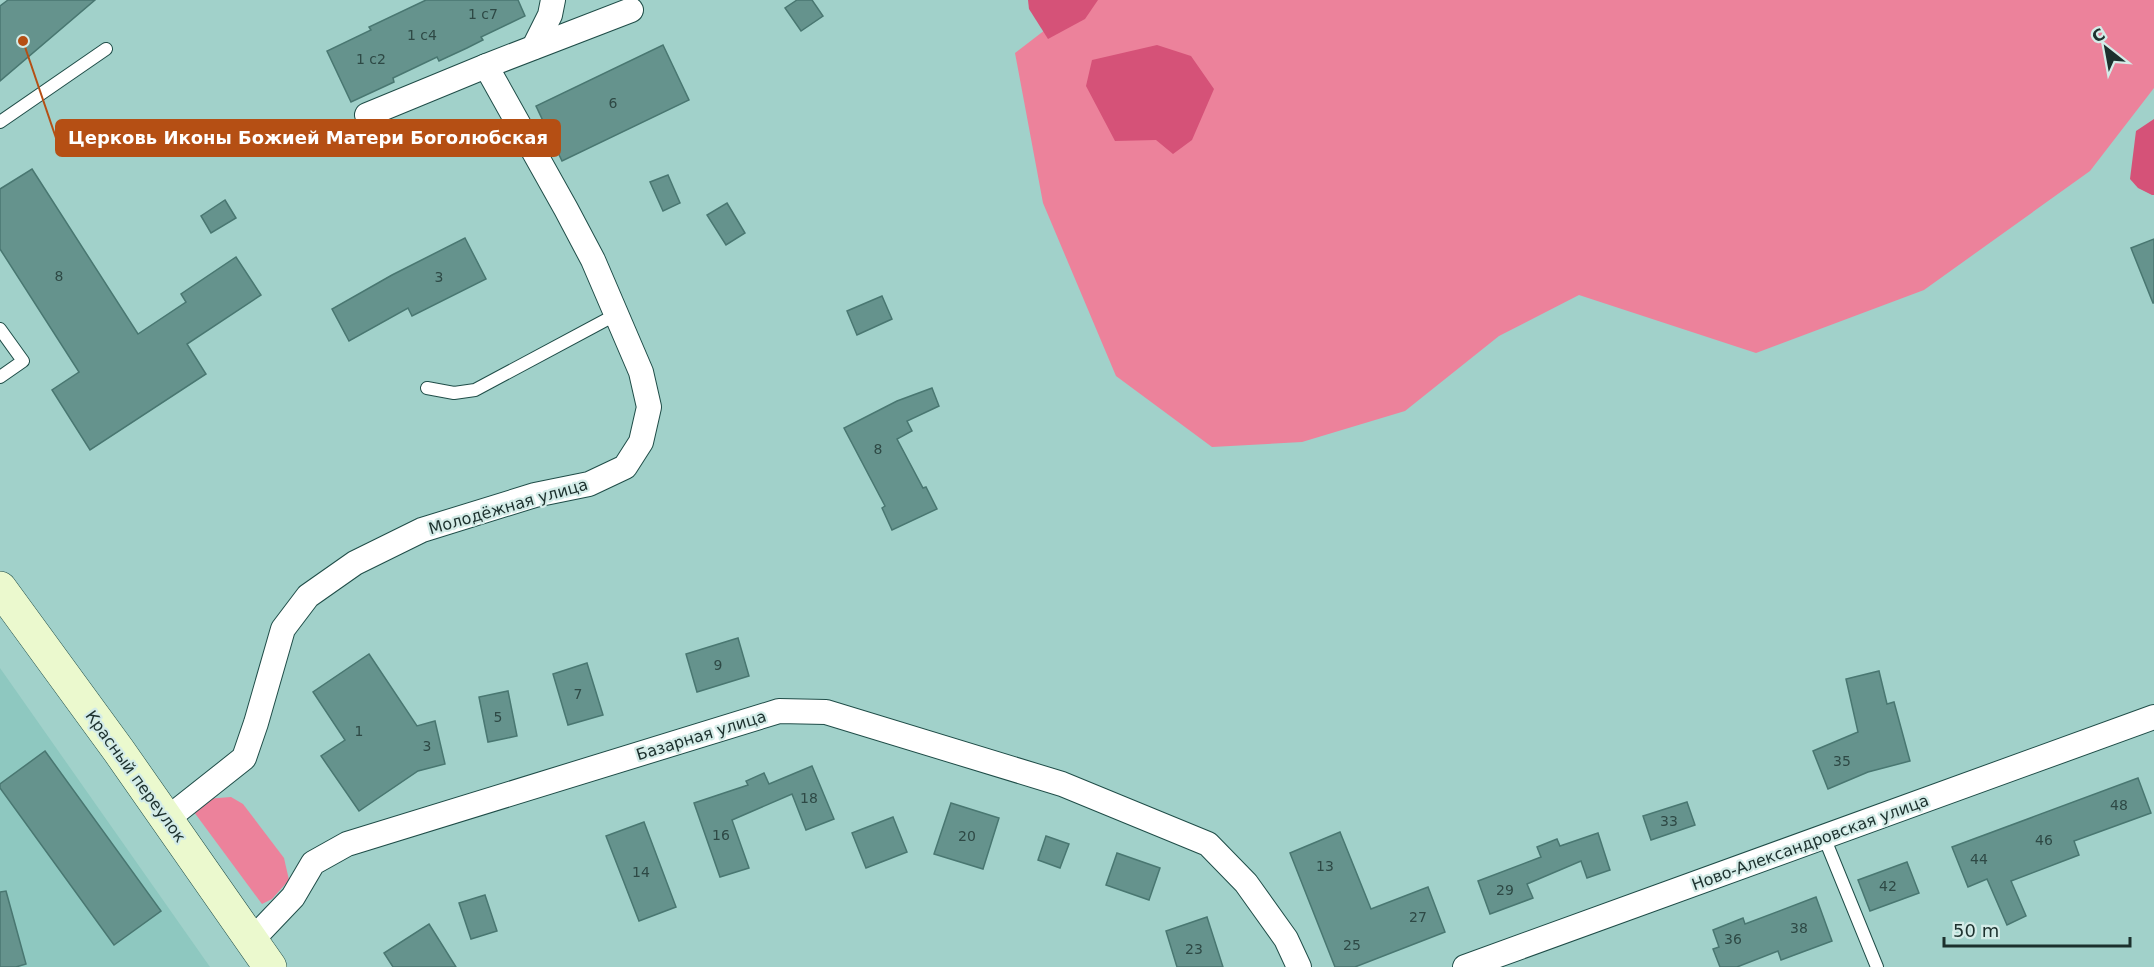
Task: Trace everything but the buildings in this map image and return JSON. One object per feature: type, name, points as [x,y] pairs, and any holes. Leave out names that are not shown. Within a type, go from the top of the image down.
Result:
[{"type":"main road","name":"Красный переулок","points":[[0,588],[167,819],[270,967]]},
{"type":"street","points":[[534,47],[550,15],[553,0]]},
{"type":"street","points":[[367,115],[631,10]]},
{"type":"street","name":"Молодёжная улица","points":[[167,819],[244,758],[283,629],[308,596],[355,563],[422,530],[535,495],[589,484],[625,467],[641,442],[649,407],[641,372],[593,260],[567,209],[486,66]]},
{"type":"street","name":"Базарная улица","points":[[252,940],[293,897],[313,863],[347,844],[779,711],[826,712],[1062,783],[1208,844],[1246,883],[1286,939],[1299,967]]},
{"type":"street","name":"Ново-Александровская улица","points":[[1465,967],[2154,717]]},
{"type":"lane","points":[[0,122],[106,49]]},
{"type":"lane","points":[[428,388],[454,393],[476,390],[617,314]]},
{"type":"lane","points":[[0,328],[23,361],[0,377]]},
{"type":"lane","points":[[1824,837],[1877,967]]},
{"type":"shaded area","points":[[1028,0],[1098,0],[1085,19],[1048,39],[1029,9]]},
{"type":"shaded area","points":[[1084,0],[2154,0],[2154,88],[2090,171],[1924,290],[1756,353],[1579,295],[1499,336],[1405,411],[1302,442],[1212,447],[1116,376],[1043,203],[1015,53]]},
{"type":"shaded area","points":[[1157,45],[1191,56],[1214,89],[1192,140],[1173,154],[1156,140],[1115,141],[1086,86],[1092,60]]},
{"type":"shaded area","points":[[2154,119],[2154,195],[2152,195],[2138,188],[2130,179],[2136,131]]},
{"type":"shaded area","points":[[0,668],[210,967],[0,967]]},
{"type":"shaded area","points":[[231,797],[243,804],[284,858],[289,880],[272,899],[262,904],[194,812],[205,799]]},
{"type":"place","name":"Церковь Иконы Божией Матери Боголюбская","points":[[23,41]]}]
